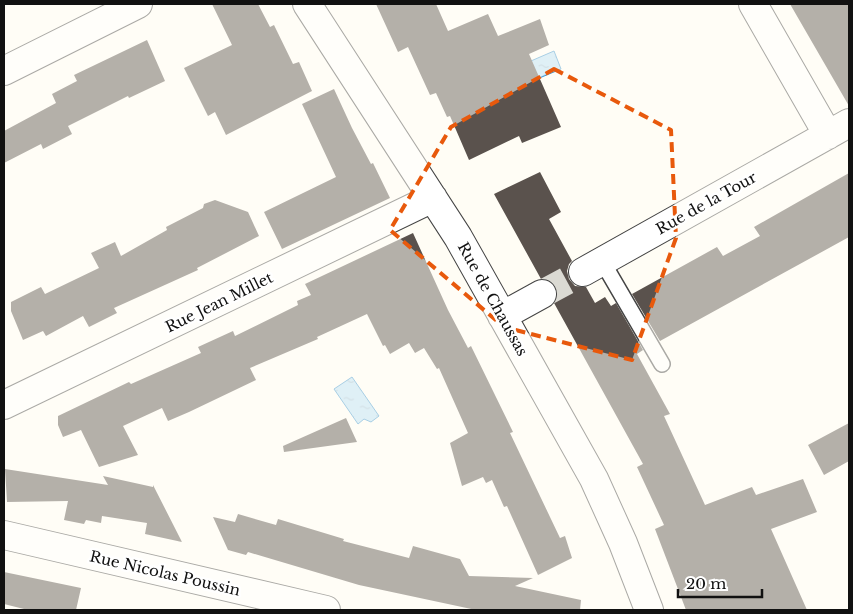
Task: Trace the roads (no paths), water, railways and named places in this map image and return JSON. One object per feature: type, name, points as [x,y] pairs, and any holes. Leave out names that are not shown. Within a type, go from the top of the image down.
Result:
[{"type":"street","points":[[4,71],[138,4]]},
{"type":"street","name":"Rue de Chaussas","points":[[307,4],[458,237],[594,479],[623,543],[649,610]]},
{"type":"street","name":"Rue de la Tour","points":[[593,267],[839,129],[753,4]]},
{"type":"street","name":"Rue Jean Millet","points":[[4,405],[433,198]]},
{"type":"street","points":[[502,316],[542,294]]},
{"type":"street","name":"Rue Nicolas Poussin","points":[[4,535],[326,610]]},
{"type":"lane","points":[[593,267],[662,364]]},
{"type":"water","points":[[554,51],[561,69],[525,84],[517,67]]},
{"type":"water","points":[[352,377],[379,416],[371,422],[364,419],[358,424],[334,389]]},
{"type":"tunnel","points":[[542,294],[583,272]]}]
